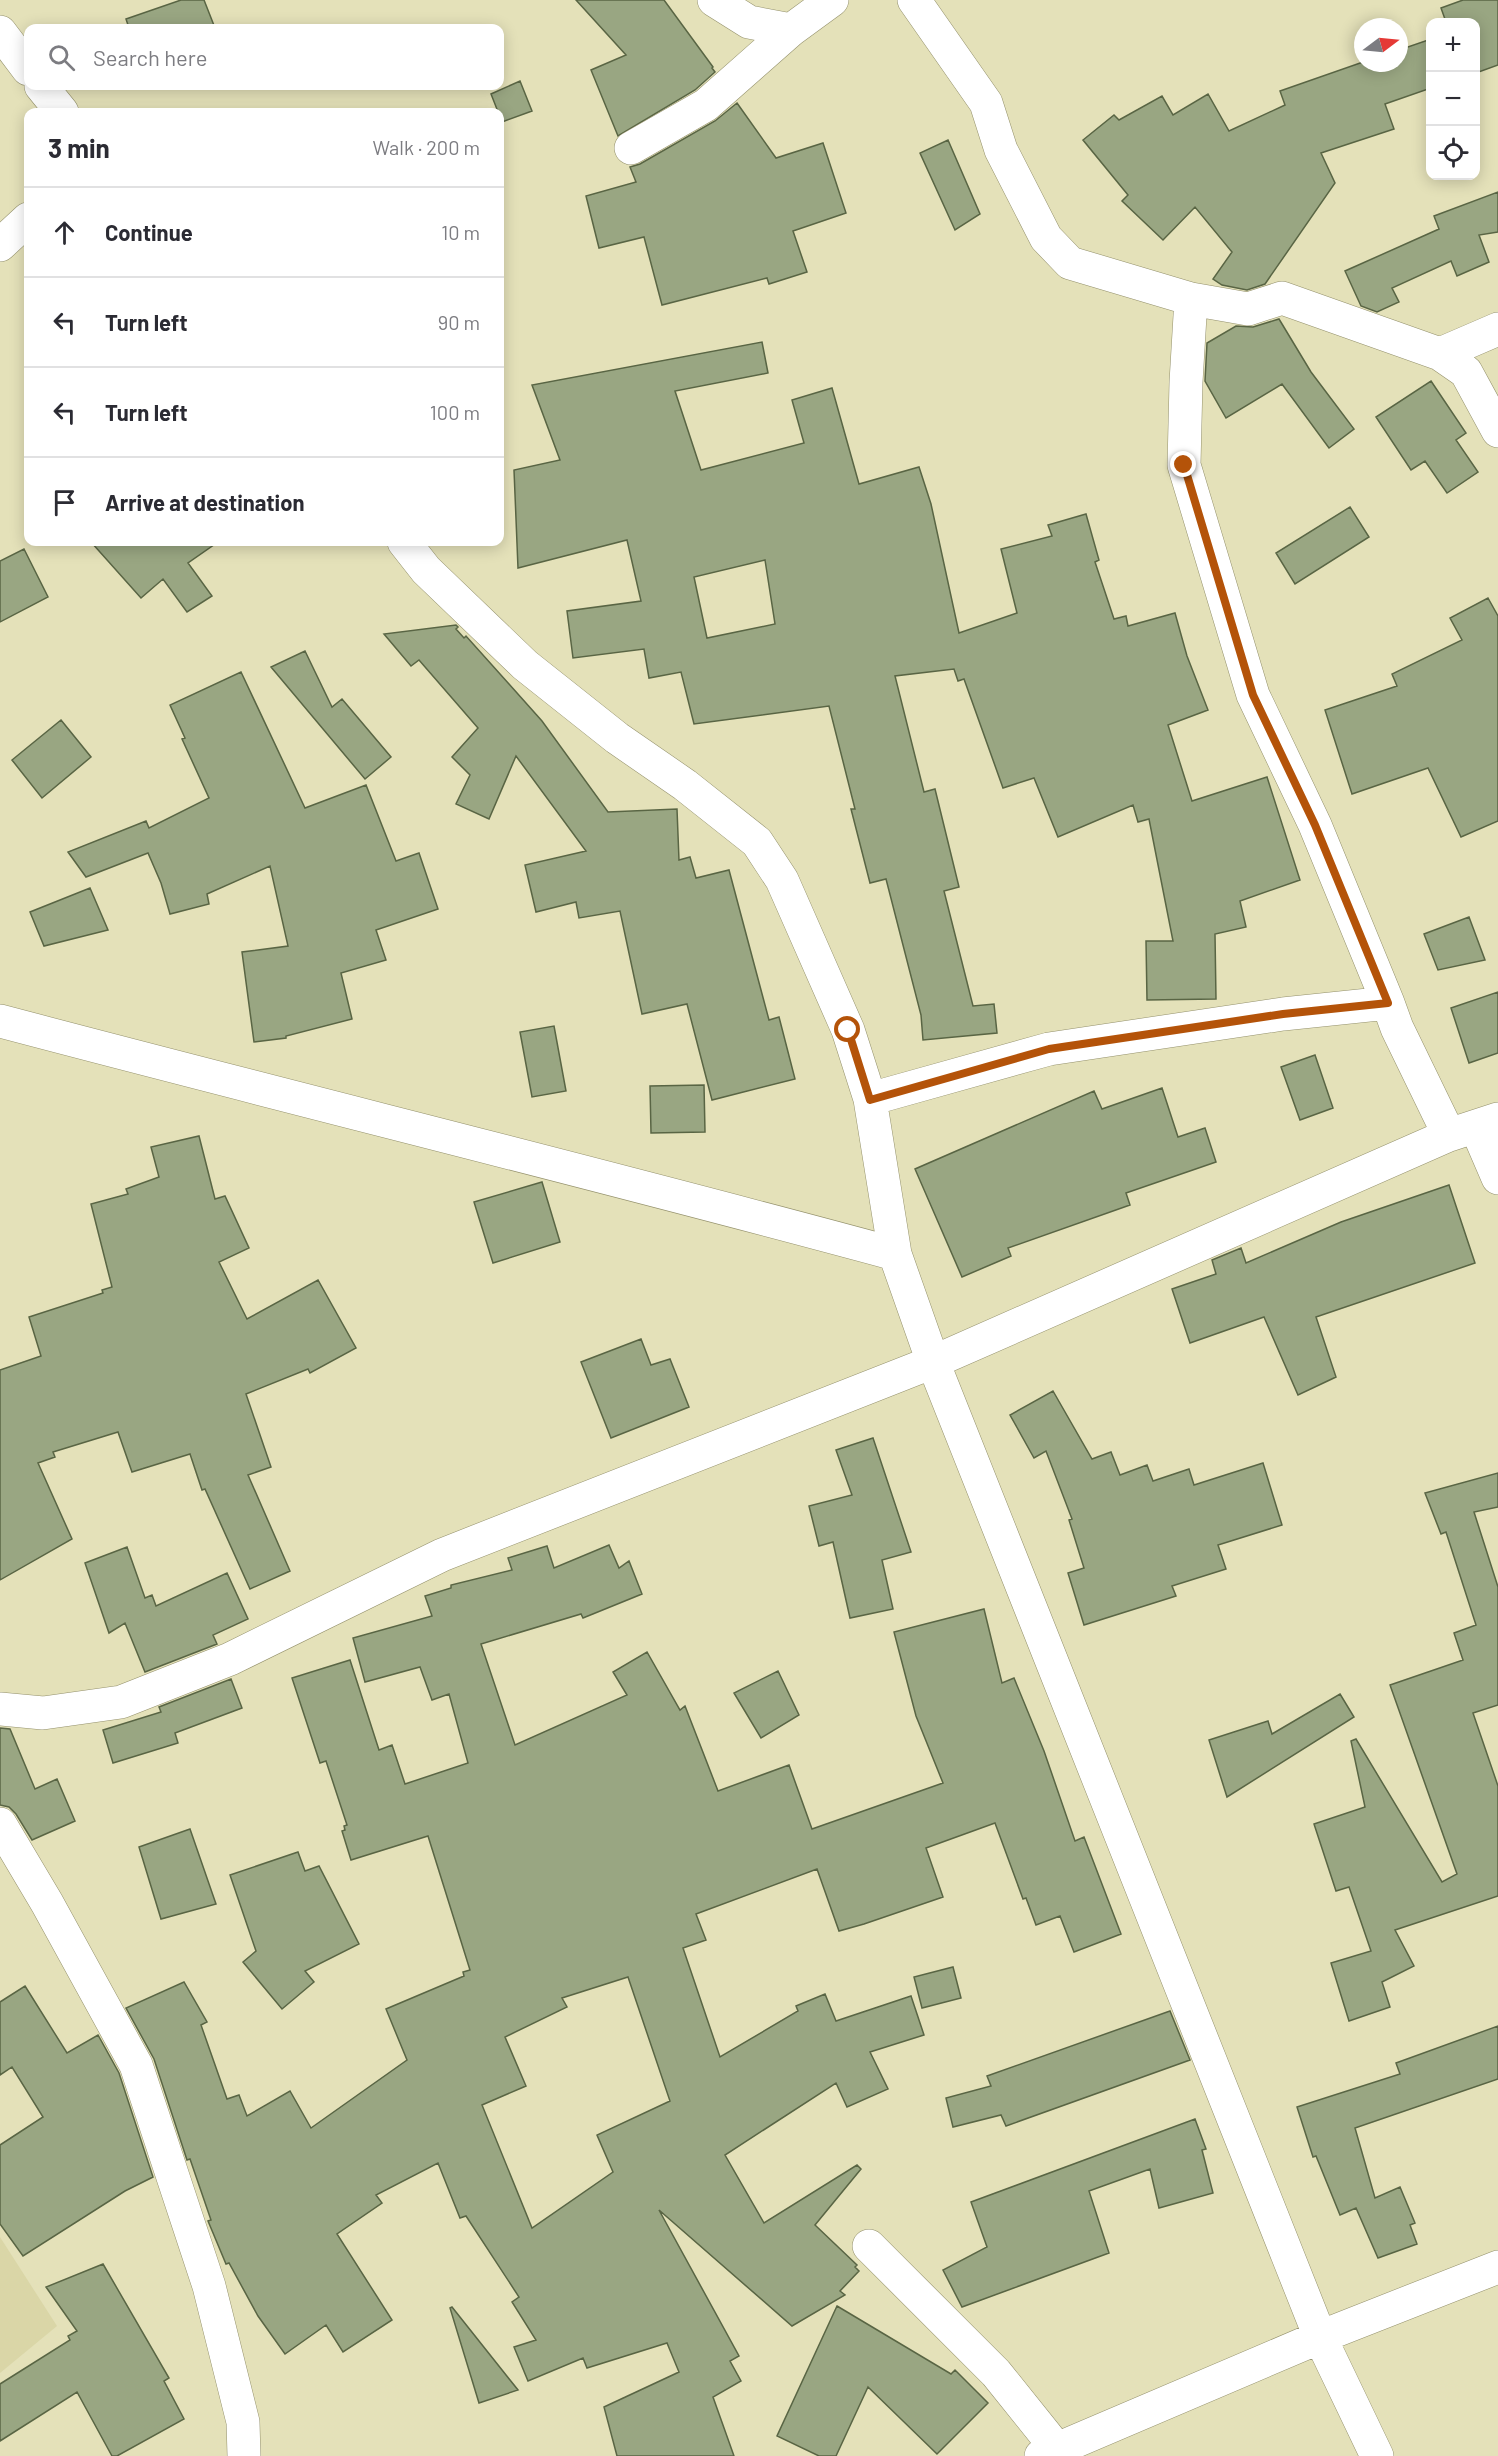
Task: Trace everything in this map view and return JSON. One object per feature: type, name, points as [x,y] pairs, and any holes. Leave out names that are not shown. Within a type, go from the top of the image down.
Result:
[{"type":"street","points":[[714,0],[748,22],[791,30]]},
{"type":"street","points":[[631,148],[706,105],[791,30],[832,0]]},
{"type":"street","points":[[914,0],[986,102],[1001,150],[1046,238],[1070,263],[1191,299],[1248,309],[1282,298],[1440,354],[1466,372],[1498,431]]},
{"type":"street","points":[[0,32],[24,64]]},
{"type":"street","points":[[44,90],[59,108]]},
{"type":"street","points":[[0,245],[24,223]]},
{"type":"street","points":[[1191,299],[1184,465],[1253,695],[1315,825],[1397,1028],[1474,1127],[1498,1178]]},
{"type":"street","points":[[1440,354],[1498,329]]},
{"type":"street","points":[[407,546],[426,570],[525,665],[616,738],[685,785],[757,842],[782,880],[848,1030],[870,1100],[895,1254],[933,1362],[1320,2337],[1377,2456]]},
{"type":"street","points":[[870,1100],[1049,1049],[1283,1014],[1388,1003]]},
{"type":"street","points":[[0,1021],[895,1254]]},
{"type":"street","points":[[0,1709],[43,1713],[121,1702],[230,1659],[442,1555],[933,1362],[1474,1127]]},
{"type":"street","points":[[0,1824],[47,1903],[136,2065],[209,2286],[243,2422],[244,2456]]},
{"type":"street","points":[[869,2246],[996,2373],[1049,2452],[1320,2337],[1498,2267]]},
{"type":"street","points":[[226,2456],[243,2422]]},
{"type":"shaded area","points":[[0,2237],[57,2326],[0,2373]]},
{"type":"building","points":[[181,0],[204,0],[213,24],[128,24],[126,19]]},
{"type":"building","points":[[576,0],[664,0],[715,72],[695,90],[618,136],[591,70],[626,55]]},
{"type":"building","points":[[1463,0],[1498,0],[1498,65],[1480,72],[1480,18],[1445,18],[1441,8]]},
{"type":"building","points":[[1426,41],[1426,90],[1385,104],[1394,129],[1321,153],[1335,183],[1265,284],[1247,290],[1222,285],[1213,279],[1232,252],[1195,207],[1163,240],[1122,201],[1128,195],[1083,140],[1114,115],[1119,120],[1162,96],[1173,115],[1208,94],[1229,131],[1285,105],[1280,91],[1354,65],[1354,72],[1408,72],[1408,47]]},
{"type":"building","points":[[520,81],[532,111],[504,121],[504,108],[496,108],[491,94]]},
{"type":"building","points":[[737,103],[776,158],[823,143],[846,213],[793,231],[807,272],[769,284],[767,278],[662,305],[644,237],[599,248],[586,196],[636,182],[630,167],[640,164],[715,121]]},
{"type":"building","points":[[948,140],[980,214],[955,230],[920,153]]},
{"type":"building","points":[[1498,192],[1498,232],[1479,235],[1489,262],[1457,276],[1451,261],[1392,288],[1399,302],[1377,312],[1361,306],[1345,271],[1439,229],[1434,216]]},
{"type":"building","points":[[1279,319],[1311,372],[1354,429],[1329,448],[1282,384],[1226,418],[1205,381],[1207,343],[1236,326],[1253,327]]},
{"type":"building","points":[[762,342],[768,373],[675,391],[701,470],[804,443],[792,400],[832,388],[859,484],[919,467],[931,504],[959,633],[1017,613],[1001,549],[1052,536],[1048,525],[1086,514],[1099,560],[1095,562],[1114,619],[1126,616],[1128,626],[1175,613],[1187,656],[1208,710],[1168,725],[1192,801],[1267,777],[1300,880],[1240,901],[1246,927],[1215,934],[1216,999],[1147,1000],[1146,941],[1173,941],[1149,819],[1138,822],[1133,805],[1058,837],[1034,778],[1003,788],[964,679],[958,681],[954,669],[895,676],[924,792],[935,789],[959,887],[944,891],[973,1006],[994,1004],[997,1033],[923,1040],[921,1015],[886,879],[870,883],[851,809],[855,809],[829,706],[694,724],[681,672],[649,678],[644,649],[573,658],[567,611],[641,601],[627,540],[518,568],[514,470],[560,460],[532,385]],"holes":[[[765,560],[775,624],[707,638],[694,577]]]},
{"type":"building","points":[[1431,381],[1466,433],[1456,440],[1478,472],[1447,493],[1425,461],[1411,470],[1376,417]]},
{"type":"building","points":[[1350,507],[1369,537],[1295,584],[1276,553]]},
{"type":"building","points":[[95,546],[212,546],[188,563],[212,596],[187,612],[163,579],[141,598]]},
{"type":"building","points":[[24,549],[48,597],[0,622],[0,561]]},
{"type":"building","points":[[1488,598],[1498,616],[1498,821],[1461,837],[1428,768],[1352,794],[1325,710],[1397,686],[1392,674],[1462,640],[1450,618]]},
{"type":"building","points":[[456,625],[458,627],[456,629],[464,638],[466,636],[542,721],[608,812],[677,809],[679,860],[690,857],[696,878],[729,870],[769,1020],[779,1017],[795,1079],[712,1100],[687,1004],[642,1014],[620,911],[579,918],[576,902],[536,912],[525,865],[586,851],[516,756],[489,819],[456,804],[470,775],[452,757],[478,728],[419,660],[411,666],[384,634]]},
{"type":"building","points":[[305,651],[332,707],[342,699],[391,757],[365,779],[271,667]]},
{"type":"building","points":[[241,672],[305,808],[366,785],[396,861],[419,853],[438,909],[376,930],[386,960],[341,973],[352,1019],[286,1036],[286,1038],[254,1042],[242,952],[288,946],[270,866],[207,894],[209,904],[170,914],[161,883],[148,853],[86,877],[68,852],[146,821],[149,828],[209,798],[182,739],[185,738],[170,705]]},
{"type":"building","points":[[61,720],[91,757],[42,798],[12,760]]},
{"type":"building","points":[[90,888],[108,930],[44,946],[30,912]]},
{"type":"building","points":[[1469,917],[1485,960],[1438,970],[1424,934]]},
{"type":"building","points":[[1498,992],[1498,1053],[1469,1063],[1451,1008]]},
{"type":"building","points":[[554,1026],[566,1091],[532,1097],[520,1032]]},
{"type":"building","points":[[1315,1055],[1333,1108],[1300,1120],[1281,1067]]},
{"type":"building","points":[[704,1085],[705,1132],[651,1133],[650,1086]]},
{"type":"building","points":[[1162,1088],[1178,1137],[1205,1128],[1216,1162],[1126,1193],[1130,1205],[1008,1248],[1011,1256],[962,1277],[915,1169],[1094,1091],[1102,1109]]},
{"type":"building","points":[[199,1136],[215,1199],[225,1196],[249,1248],[219,1262],[247,1319],[318,1280],[356,1348],[310,1373],[308,1369],[246,1394],[271,1467],[248,1475],[290,1571],[250,1589],[205,1489],[202,1490],[190,1454],[132,1472],[118,1432],[53,1452],[55,1457],[38,1463],[72,1539],[0,1580],[0,1370],[41,1356],[29,1317],[103,1293],[102,1290],[112,1287],[91,1204],[128,1194],[126,1189],[159,1177],[151,1147]]},
{"type":"building","points":[[542,1182],[560,1242],[493,1263],[474,1202]]},
{"type":"building","points":[[1449,1185],[1475,1263],[1316,1317],[1336,1377],[1298,1395],[1264,1317],[1190,1343],[1172,1289],[1216,1274],[1212,1260],[1241,1248],[1246,1263],[1341,1222]]},
{"type":"building","points":[[641,1339],[651,1365],[670,1359],[689,1407],[611,1438],[581,1362]]},
{"type":"building","points":[[1053,1391],[1092,1459],[1111,1452],[1120,1475],[1147,1465],[1153,1481],[1189,1469],[1194,1485],[1263,1463],[1282,1525],[1218,1545],[1226,1569],[1172,1586],[1176,1596],[1084,1625],[1068,1573],[1084,1568],[1069,1520],[1072,1519],[1046,1451],[1034,1458],[1010,1415]]},
{"type":"building","points":[[873,1438],[911,1552],[882,1560],[893,1609],[850,1618],[833,1542],[819,1546],[809,1506],[852,1495],[836,1450]]},
{"type":"building","points":[[1498,1473],[1498,1507],[1474,1512],[1498,1587],[1498,1705],[1473,1713],[1498,1786],[1498,1896],[1395,1930],[1414,1966],[1382,1982],[1390,2007],[1349,2021],[1331,1963],[1371,1951],[1349,1887],[1336,1891],[1314,1824],[1365,1807],[1351,1741],[1356,1739],[1442,1882],[1457,1874],[1390,1685],[1463,1660],[1454,1633],[1476,1625],[1446,1532],[1441,1534],[1425,1493]]},
{"type":"building","points":[[609,1545],[619,1568],[629,1561],[642,1594],[583,1618],[581,1614],[481,1644],[515,1745],[627,1695],[613,1672],[647,1652],[680,1710],[685,1706],[718,1791],[789,1765],[812,1829],[943,1783],[916,1716],[894,1632],[984,1609],[1002,1683],[1014,1678],[1044,1751],[1075,1841],[1084,1837],[1121,1934],[1074,1952],[1060,1916],[1036,1925],[1026,1898],[1023,1899],[995,1823],[926,1848],[943,1897],[864,1924],[839,1931],[817,1869],[696,1914],[706,1940],[683,1948],[720,2057],[798,2011],[796,2006],[825,1994],[836,2021],[911,1996],[924,2035],[870,2052],[888,2089],[847,2107],[836,2083],[725,2155],[764,2223],[857,2165],[861,2169],[815,2225],[857,2265],[855,2267],[859,2271],[840,2291],[845,2295],[792,2326],[659,2210],[739,2356],[730,2361],[741,2381],[713,2397],[734,2456],[617,2456],[604,2407],[679,2372],[667,2343],[587,2368],[583,2358],[528,2381],[514,2347],[536,2340],[512,2302],[519,2297],[466,2216],[460,2218],[438,2163],[376,2195],[382,2203],[337,2234],[392,2320],[343,2352],[326,2325],[285,2354],[258,2316],[229,2263],[226,2264],[208,2221],[211,2220],[190,2159],[187,2160],[154,2059],[126,2008],[184,1982],[207,2022],[201,2025],[227,2099],[239,2095],[247,2116],[290,2091],[311,2128],[407,2060],[386,2009],[464,1976],[463,1972],[470,1970],[428,1836],[351,1860],[342,1831],[347,1825],[326,1761],[320,1763],[292,1678],[350,1660],[379,1750],[392,1745],[405,1784],[468,1763],[449,1694],[432,1700],[420,1667],[365,1682],[353,1638],[432,1616],[425,1596],[451,1588],[451,1585],[512,1570],[508,1558],[547,1546],[554,1568]],"holes":[[[628,1977],[670,2101],[597,2135],[613,2172],[532,2228],[482,2105],[526,2086],[505,2037],[567,2007],[562,1998]]]},
{"type":"building","points":[[127,1547],[145,1598],[152,1595],[156,1606],[227,1573],[248,1619],[213,1635],[217,1644],[145,1672],[125,1623],[109,1633],[85,1563]]},
{"type":"building","points":[[778,1671],[799,1715],[761,1738],[734,1693]]},
{"type":"building","points":[[231,1679],[242,1708],[175,1733],[178,1743],[113,1763],[103,1730],[161,1712],[159,1707]]},
{"type":"building","points":[[1340,1694],[1354,1717],[1227,1797],[1209,1740],[1268,1721],[1272,1734]]},
{"type":"building","points":[[0,1728],[10,1729],[35,1789],[57,1779],[75,1821],[32,1840],[16,1814],[9,1807],[0,1805]]},
{"type":"building","points":[[190,1829],[216,1904],[161,1919],[139,1847]]},
{"type":"building","points":[[298,1852],[305,1871],[319,1866],[359,1944],[305,1971],[314,1982],[282,2009],[243,1962],[256,1951],[230,1875]]},
{"type":"building","points":[[953,1967],[961,1998],[922,2008],[914,1977]]},
{"type":"building","points":[[25,1986],[67,2053],[98,2035],[119,2073],[153,2177],[125,2191],[23,2256],[0,2224],[0,2145],[43,2117],[12,2067],[0,2075],[0,2002]]},
{"type":"building","points":[[1170,2011],[1190,2060],[1006,2126],[1001,2115],[953,2127],[946,2098],[991,2086],[987,2076]]},
{"type":"building","points":[[1498,2026],[1498,2079],[1355,2128],[1375,2198],[1400,2187],[1415,2223],[1410,2225],[1417,2244],[1378,2258],[1356,2208],[1340,2215],[1316,2156],[1313,2157],[1297,2107],[1400,2074],[1396,2063]]},
{"type":"building","points":[[1195,2119],[1206,2149],[1202,2150],[1213,2193],[1159,2208],[1150,2169],[1089,2191],[1109,2253],[962,2307],[943,2270],[987,2247],[971,2202]]},
{"type":"building","points":[[103,2264],[169,2378],[164,2381],[184,2419],[117,2456],[112,2456],[77,2392],[0,2441],[0,2384],[70,2340],[68,2336],[77,2331],[46,2287]]},
{"type":"building","points":[[837,2306],[951,2374],[955,2370],[988,2403],[937,2454],[868,2387],[836,2456],[819,2456],[777,2436]]},
{"type":"building","points":[[452,2307],[518,2390],[479,2403],[450,2308]]},
{"type":"route","points":[[848,1030],[870,1100],[1049,1049],[1283,1014],[1388,1003],[1315,825],[1253,695],[1184,465]]}]
